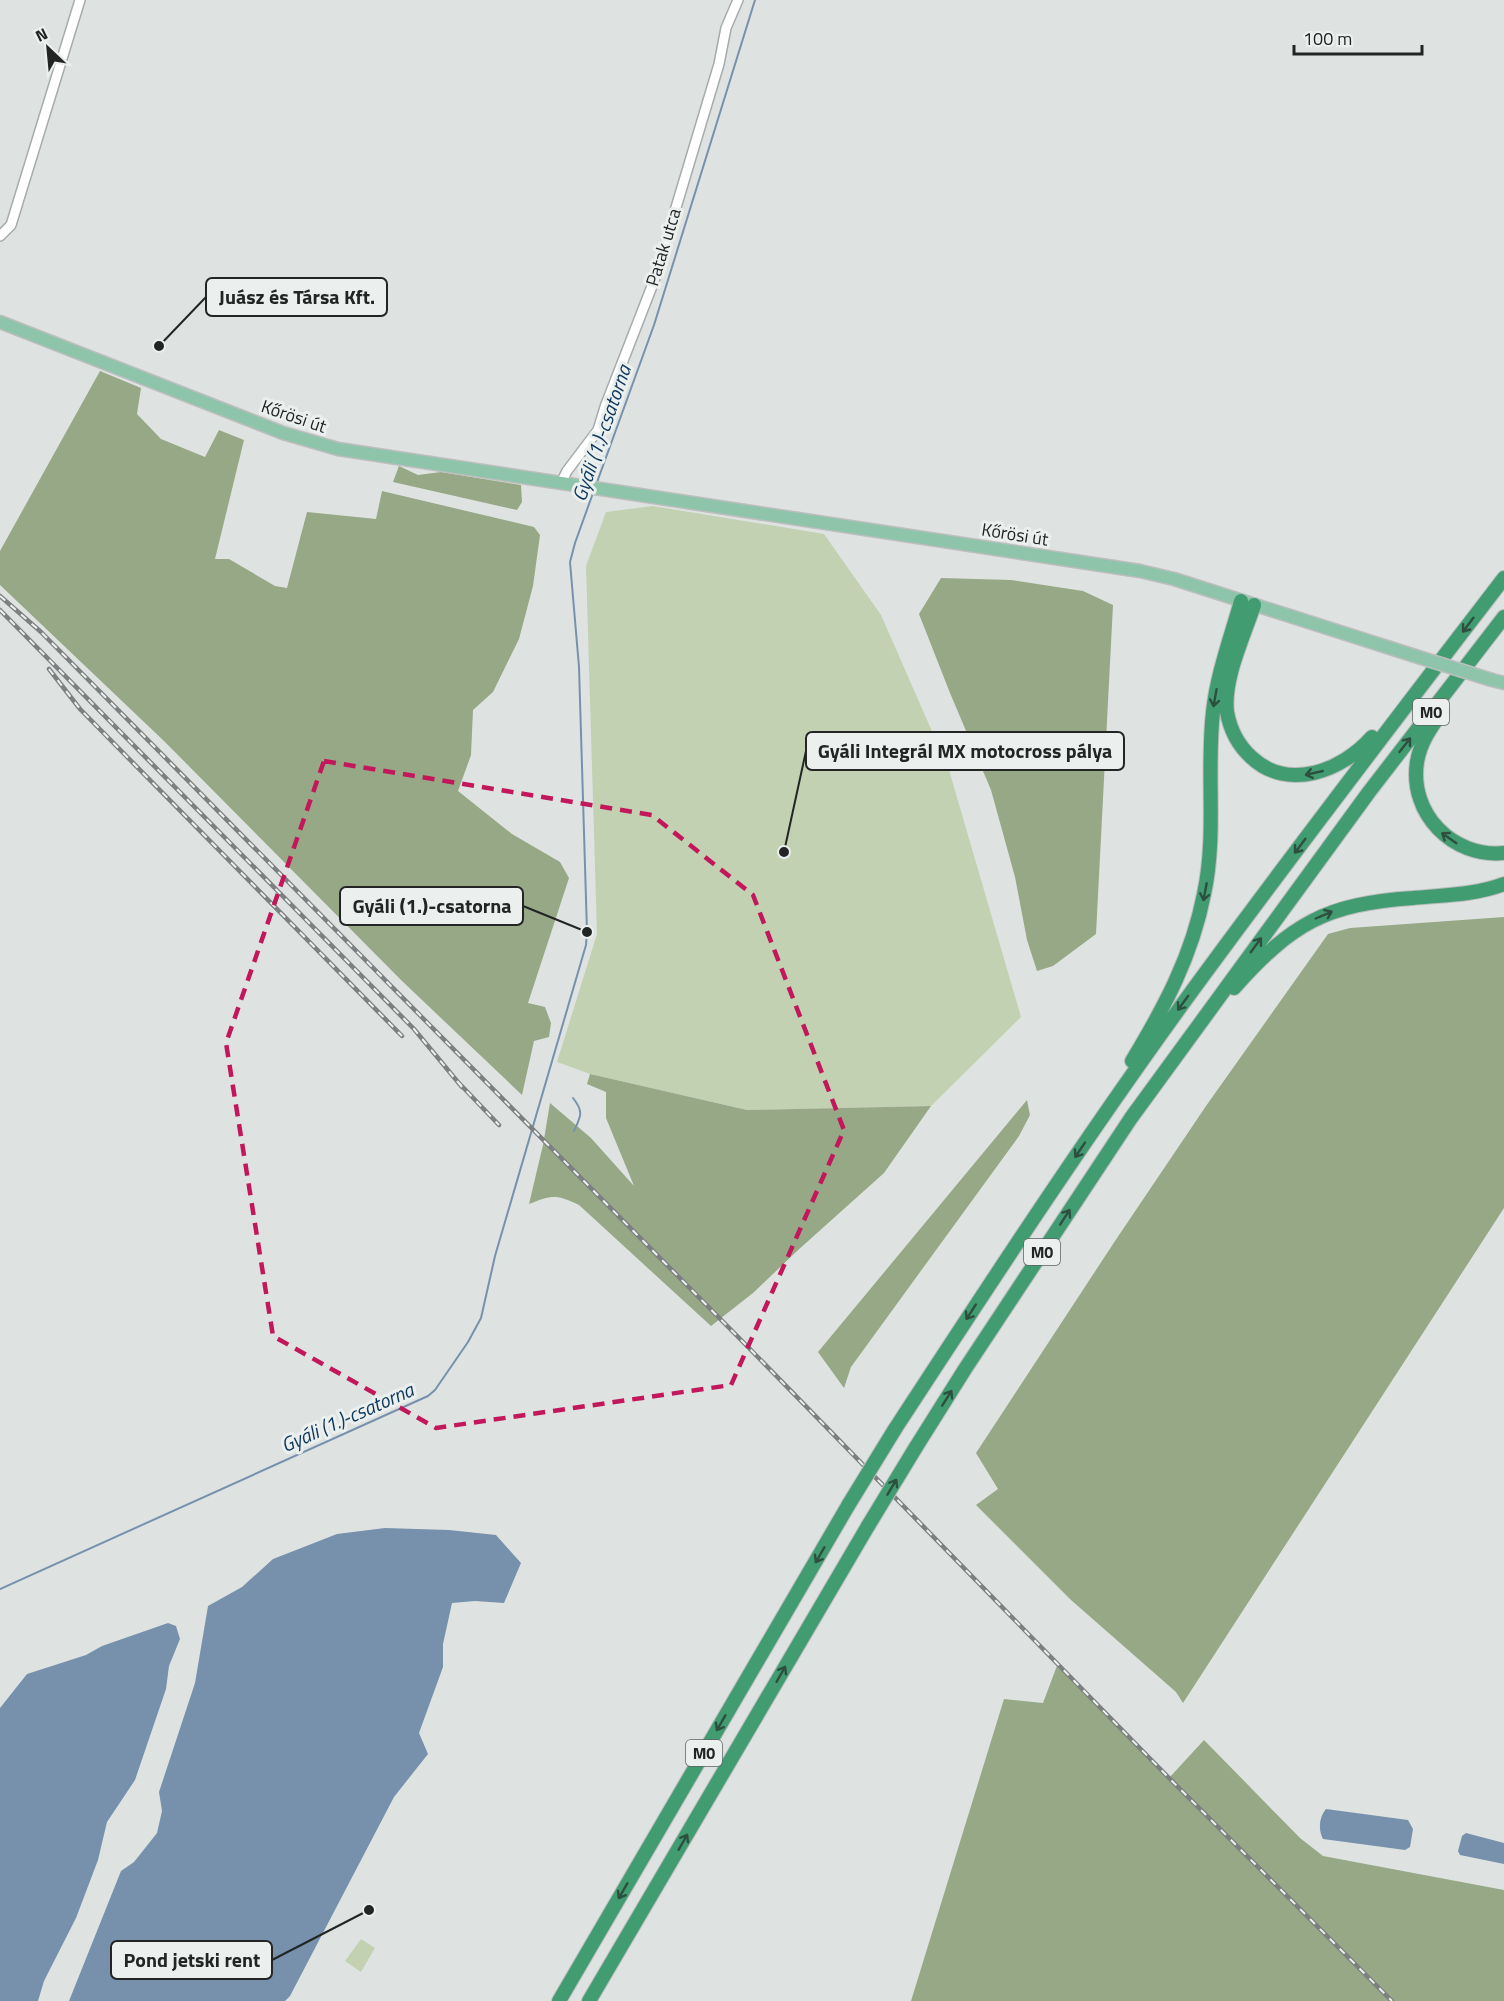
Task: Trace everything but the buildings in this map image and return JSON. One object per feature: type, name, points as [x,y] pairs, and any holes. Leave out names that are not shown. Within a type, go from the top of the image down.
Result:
[{"type":"highway","name":"M0","points":[[559,2001],[849,1504],[998,1270],[1113,1102],[1251,911],[1504,578]]},
{"type":"highway","points":[[1248,603],[1231,676],[1227,705],[1229,721],[1235,735],[1245,751],[1261,765],[1290,775],[1310,774],[1325,770],[1360,751],[1392,714],[1405,708]]},
{"type":"highway","points":[[1113,1102],[1127,1069],[1171,993],[1188,956],[1199,916],[1207,883],[1211,842],[1214,706],[1218,682],[1248,603]]},
{"type":"highway","name":"M0","points":[[589,2001],[868,1526],[1024,1278],[1172,1060],[1369,792],[1504,617]]},
{"type":"highway","points":[[1492,633],[1482,656],[1427,735],[1418,760],[1417,782],[1420,801],[1427,815],[1445,836],[1470,849],[1486,853],[1504,853]]},
{"type":"highway","points":[[1172,1060],[1192,1041],[1228,995],[1265,955],[1308,923],[1341,908],[1360,904],[1467,893],[1504,884]]},
{"type":"main road","name":"Kőrösi út","points":[[0,321],[313,443],[338,449],[1126,569],[1174,579],[1498,682]]},
{"type":"street","points":[[1,236],[11,225],[80,0]]},
{"type":"street","name":"Patak utca","points":[[561,483],[567,471],[598,430],[654,281],[719,64],[726,28],[738,0]]},
{"type":"highlighted area","points":[[324,761],[652,815],[753,895],[844,1130],[731,1385],[436,1428],[273,1336],[226,1043]]},
{"type":"green space","points":[[100,371],[141,388],[137,414],[161,439],[205,457],[219,430],[244,440],[215,559],[229,559],[275,586],[287,588],[307,512],[376,519],[382,491],[534,527],[540,535],[533,586],[519,639],[493,692],[473,710],[471,755],[458,791],[512,834],[560,862],[569,878],[528,1003],[545,1007],[551,1023],[549,1037],[534,1041],[522,1095],[401,980],[164,741],[0,585],[0,551]]},
{"type":"green space","points":[[399,466],[418,475],[441,472],[521,485],[522,502],[517,510],[393,482]]},
{"type":"green space","points":[[653,506],[824,534],[881,615],[949,770],[1021,1017],[931,1106],[747,1110],[590,1074],[557,1062],[597,934],[586,566],[606,512]]},
{"type":"green space","points":[[941,578],[1011,580],[1083,591],[1113,605],[1096,934],[1053,966],[1037,971],[1027,940],[1015,877],[991,790],[919,614]]},
{"type":"green space","points":[[1504,917],[1504,1208],[1183,1703],[1176,1692],[1071,1600],[976,1505],[998,1489],[976,1453],[1206,1106],[1328,934],[1350,928]]},
{"type":"green space","points":[[590,1074],[747,1110],[931,1106],[884,1173],[753,1293],[711,1326],[579,1205],[554,1197],[529,1204],[550,1103],[591,1138],[634,1186],[606,1118],[606,1092],[587,1084]]},
{"type":"green space","points":[[1027,1100],[1030,1115],[1019,1136],[851,1367],[844,1388],[818,1352]]},
{"type":"green space","points":[[1058,1663],[1169,1778],[1204,1740],[1300,1838],[1323,1856],[1504,1890],[1504,2001],[911,2001],[1004,1699],[1043,1703]]},
{"type":"green space","points":[[361,1939],[375,1948],[361,1972],[345,1961]]},
{"type":"water","points":[[385,1528],[449,1530],[496,1535],[521,1563],[504,1603],[475,1601],[452,1603],[443,1644],[443,1667],[419,1733],[428,1754],[394,1797],[290,1996],[285,2001],[69,2001],[121,1871],[134,1862],[157,1833],[162,1811],[159,1792],[195,1683],[208,1606],[242,1587],[273,1559],[337,1534]]},
{"type":"water","points":[[168,1623],[176,1626],[180,1639],[169,1666],[166,1689],[135,1780],[107,1822],[98,1860],[76,1918],[44,1981],[38,2001],[0,2001],[0,1708],[27,1674],[86,1655],[102,1646]]},
{"type":"water","points":[[1326,1809],[1408,1820],[1413,1829],[1410,1847],[1405,1850],[1323,1839],[1320,1824]]},
{"type":"water","points":[[1466,1833],[1504,1843],[1504,1864],[1460,1855],[1458,1851],[1462,1836]]},
{"type":"waterway","name":"Gyáli (1.)-csatorna","points":[[596,485],[654,325],[755,0]]},
{"type":"waterway","name":"Gyáli (1.)-csatorna","points":[[0,1589],[428,1396],[435,1390],[468,1342],[481,1318],[495,1256],[586,945],[579,667],[570,562],[593,493]]},
{"type":"waterway","points":[[573,1098],[580,1111],[574,1131]]},
{"type":"railway","points":[[0,596],[41,632],[748,1347],[1170,1779],[1392,2001]]},
{"type":"railway","points":[[0,610],[414,1029],[462,1087]]},
{"type":"railway","points":[[49,669],[80,709],[402,1036]]},
{"type":"railway","points":[[457,1081],[499,1125]]},
{"type":"place","name":"Juász és Társa Kft.","points":[[159,346]]},
{"type":"place","name":"Gyáli Integrál MX motocross pálya","points":[[784,852]]},
{"type":"place","name":"Gyáli (1.)-csatorna","points":[[587,932]]},
{"type":"place","name":"Pond jetski rent","points":[[369,1910]]}]
